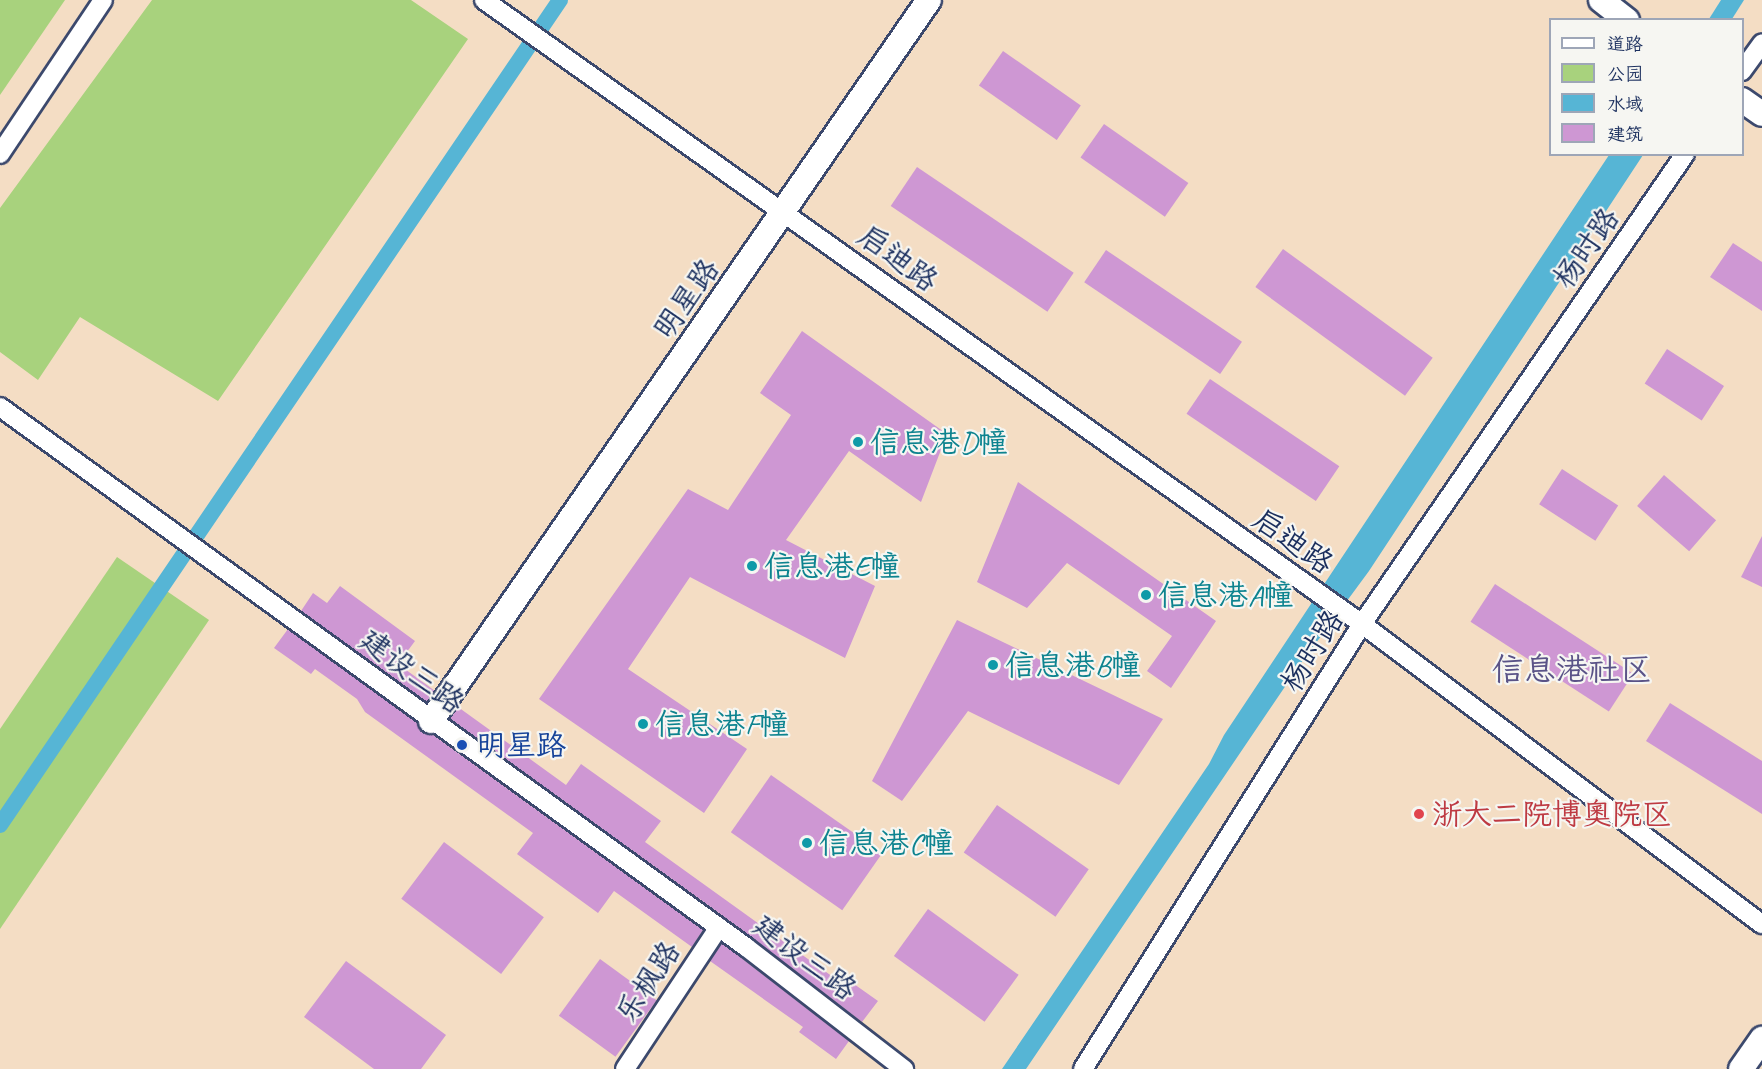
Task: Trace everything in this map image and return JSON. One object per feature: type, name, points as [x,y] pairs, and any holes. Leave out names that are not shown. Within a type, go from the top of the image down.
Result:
[{"type":"main road","name":"明星路","points":[[431,721],[785,212],[929,0]]},
{"type":"main road","points":[[1600,0],[1624,18]]},
{"type":"main road","points":[[1744,101],[1762,114]]},
{"type":"main road","points":[[1741,1069],[1762,1039]]},
{"type":"street","points":[[0,154],[103,0]]},
{"type":"street","name":"启迪路","points":[[484,0],[785,212],[1307,587],[1355,618],[1762,924]]},
{"type":"street","points":[[1744,70],[1762,43]]},
{"type":"street","name":"杨时路","points":[[1083,1069],[1355,618],[1684,156]]},
{"type":"street","name":"建设三路","points":[[0,407],[431,721],[719,927],[904,1069]]},
{"type":"street","name":"乐枫路","points":[[625,1069],[719,927]]},
{"type":"green space","points":[[0,0],[65,0],[0,95]]},
{"type":"green space","points":[[152,0],[411,0],[468,39],[218,401],[80,317],[38,380],[0,352],[0,208]]},
{"type":"green space","points":[[117,557],[209,620],[0,929],[0,729]]},
{"type":"water","points":[[1721,0],[1744,0],[1733,18],[1710,18]]},
{"type":"water","points":[[1608,156],[1642,156],[1369,571],[1299,666],[1026,1069],[1002,1069],[1209,764],[1224,735]]},
{"type":"building","points":[[1003,51],[1081,105],[1057,140],[979,85]]},
{"type":"building","points":[[1104,124],[1188,183],[1165,217],[1080,158]]},
{"type":"building","points":[[917,167],[1074,273],[1047,312],[891,206]]},
{"type":"building","points":[[1733,243],[1762,262],[1762,311],[1710,277]]},
{"type":"building","points":[[1283,249],[1433,358],[1405,396],[1255,287]]},
{"type":"building","points":[[1106,250],[1242,342],[1220,374],[1084,282]]},
{"type":"building","points":[[802,331],[947,434],[921,502],[849,451],[786,540],[875,586],[845,658],[690,577],[628,669],[747,749],[704,813],[539,699],[688,489],[728,510],[791,415],[760,393]]},
{"type":"building","points":[[1667,349],[1724,386],[1702,420],[1645,383]]},
{"type":"building","points":[[1210,379],[1339,466],[1316,501],[1187,414]]},
{"type":"building","points":[[1562,469],[1618,505],[1595,541],[1539,504]]},
{"type":"building","points":[[1664,475],[1716,520],[1689,551],[1637,506]]},
{"type":"building","name":"信息港A幢","points":[[1018,482],[1216,621],[1171,688],[1147,671],[1172,636],[1067,563],[1027,608],[977,582]]},
{"type":"building","points":[[1762,536],[1762,587],[1741,577]]},
{"type":"building","points":[[1495,584],[1633,674],[1609,712],[1470,622]]},
{"type":"building","points":[[340,586],[415,641],[398,664],[435,691],[427,702],[301,611],[313,593],[327,603]]},
{"type":"building","name":"信息港B幢","points":[[957,620],[1163,719],[1119,785],[968,711],[902,801],[872,781]]},
{"type":"building","points":[[288,629],[417,723],[422,732],[433,735],[703,930],[692,947],[614,891],[598,913],[517,854],[533,833],[365,712],[357,699],[315,669],[311,674],[274,648]]},
{"type":"building","points":[[1670,703],[1762,761],[1762,814],[1646,741]]},
{"type":"building","points":[[458,707],[566,785],[581,764],[661,821],[645,842],[833,977],[837,972],[878,1001],[862,1022],[726,918],[450,719]]},
{"type":"building","name":"信息港C幢","points":[[771,775],[882,853],[842,910],[731,832]]},
{"type":"building","points":[[997,805],[1089,869],[1055,917],[964,853]]},
{"type":"building","points":[[444,842],[544,917],[501,974],[401,899]]},
{"type":"building","points":[[928,909],[1019,975],[985,1022],[894,956]]},
{"type":"building","points":[[722,943],[849,1041],[836,1059],[799,1032],[803,1027],[710,961]]},
{"type":"building","points":[[600,959],[657,1000],[615,1057],[559,1016]]},
{"type":"building","points":[[346,961],[446,1035],[421,1069],[374,1069],[304,1017]]},
{"type":"waterway","points":[[0,825],[560,0]]},
{"type":"place","name":"信息港D幢","points":[[858,442]]},
{"type":"place","name":"信息港E幢","points":[[752,566]]},
{"type":"place","name":"信息港A幢","points":[[1146,595]]},
{"type":"place","name":"信息港B幢","points":[[993,665]]},
{"type":"place","name":"信息港F幢","points":[[643,724]]},
{"type":"place","name":"明星路","points":[[462,745]]},
{"type":"place","name":"浙大二院博奥院区","points":[[1419,814]]},
{"type":"place","name":"信息港C幢","points":[[807,843]]},
{"type":"district","name":"信息港社区","points":[[1572,670]]}]
